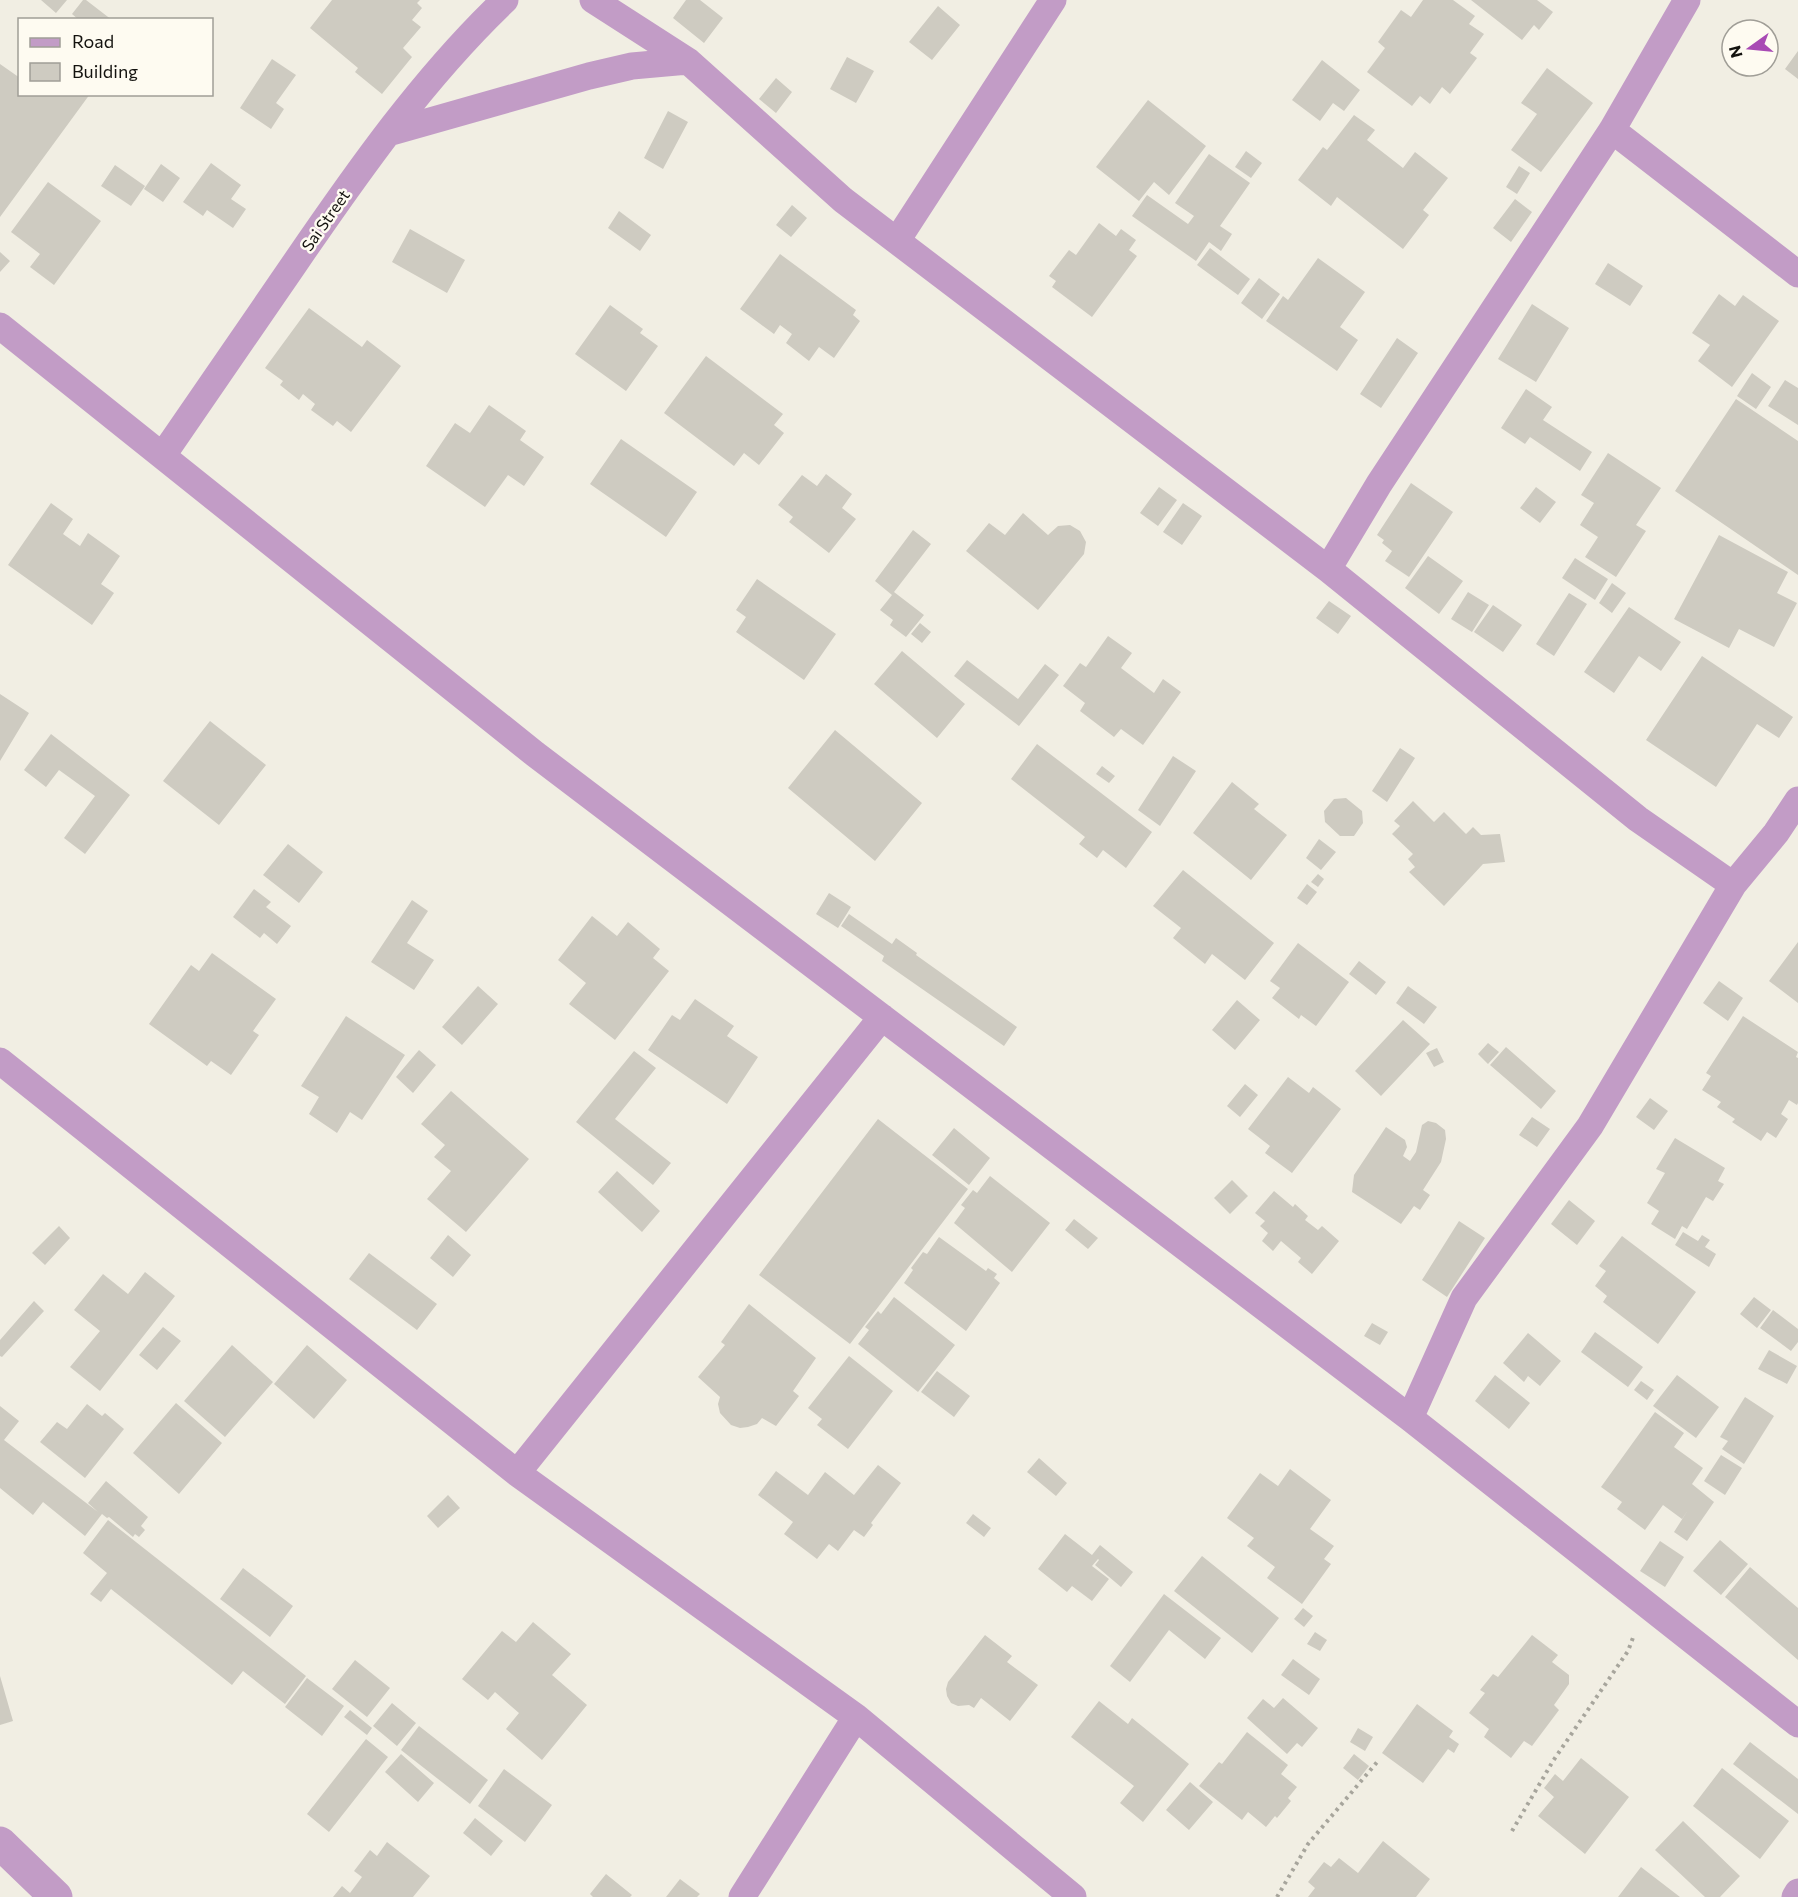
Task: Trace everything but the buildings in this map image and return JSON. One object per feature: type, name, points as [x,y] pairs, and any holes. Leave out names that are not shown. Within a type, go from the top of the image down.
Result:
[{"type":"street","name":"Sai Street","points":[[163,455],[333,208],[388,133],[485,19],[505,0]]},
{"type":"street","points":[[593,0],[688,61],[843,200],[898,239],[1138,426],[1328,569],[1638,819],[1733,885]]},
{"type":"street","points":[[898,239],[1053,0]]},
{"type":"street","points":[[1328,569],[1379,484],[1612,130],[1687,0]]},
{"type":"street","points":[[388,133],[589,76],[632,66],[688,61]]},
{"type":"street","points":[[1612,130],[1798,274]]},
{"type":"street","points":[[0,326],[536,754],[1410,1418],[1798,1724]]},
{"type":"street","points":[[1410,1418],[1464,1298],[1590,1126],[1733,885],[1776,833],[1798,800]]},
{"type":"street","points":[[517,1473],[882,1017]]},
{"type":"street","points":[[0,1061],[517,1473],[856,1717],[1073,1897]]},
{"type":"street","points":[[742,1897],[856,1717]]},
{"type":"street","points":[[0,1843],[56,1897]]},
{"type":"street","points":[[1795,1897],[1798,1892]]},
{"type":"path","points":[[1512,1831],[1552,1761],[1628,1651],[1645,1603]]},
{"type":"path","points":[[1277,1897],[1308,1844],[1378,1761]]}]
